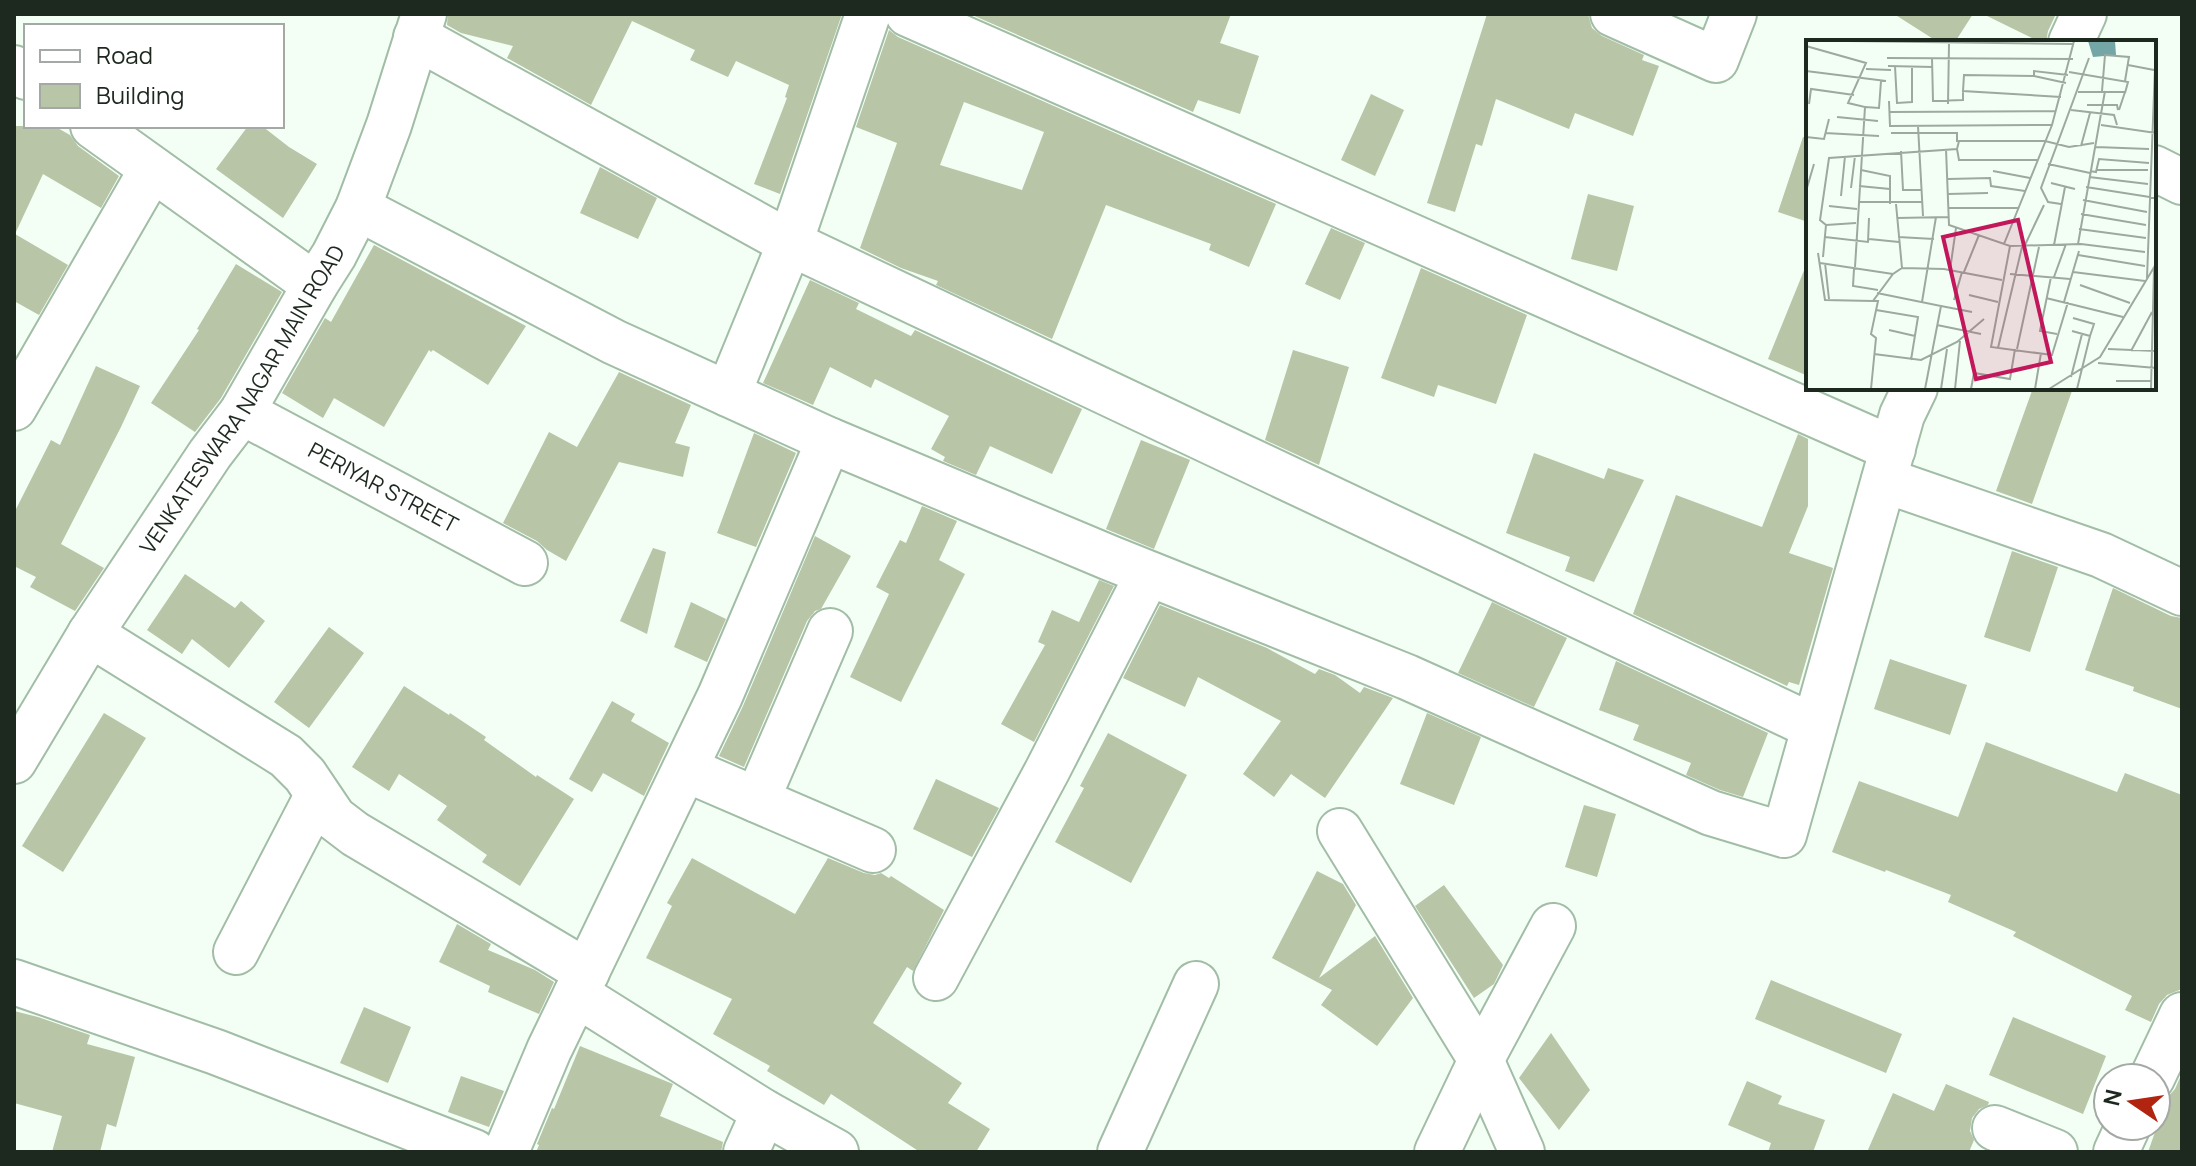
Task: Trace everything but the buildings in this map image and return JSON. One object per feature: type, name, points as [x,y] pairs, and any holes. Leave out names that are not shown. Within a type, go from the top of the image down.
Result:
[{"type":"street","points":[[728,394],[790,243],[868,14]]},
{"type":"street","points":[[908,14],[1888,465],[2101,555],[2182,593]]},
{"type":"street","points":[[1613,14],[1716,60],[1734,14]]},
{"type":"street","points":[[2072,40],[2084,14]]},
{"type":"street","points":[[420,26],[790,243],[1814,727]]},
{"type":"street","name":"VENKATESWARA NAGAR MAIN ROAD","points":[[14,761],[90,634],[210,454],[242,412],[334,255],[358,208],[389,125],[420,26]]},
{"type":"street","points":[[96,128],[315,285]]},
{"type":"street","points":[[14,408],[152,169]]},
{"type":"street","points":[[2156,169],[2182,182]]},
{"type":"street","points":[[358,208],[614,342],[829,440],[1148,574],[1407,677],[1711,813],[1784,835],[1902,415],[1914,390]]},
{"type":"street","name":"PERIYAR STREET","points":[[242,412],[525,563]]},
{"type":"street","points":[[506,1152],[549,1050],[720,696],[829,440]]},
{"type":"street","points":[[936,978],[1148,574]]},
{"type":"street","points":[[757,800],[830,631]]},
{"type":"street","points":[[90,634],[286,756],[305,775],[334,818],[355,834],[582,983],[764,1112],[836,1152]]},
{"type":"street","points":[[685,769],[873,850]]},
{"type":"street","points":[[236,952],[317,796]]},
{"type":"street","points":[[1340,831],[1481,1060],[1522,1152]]},
{"type":"street","points":[[1437,1152],[1481,1060],[1553,926]]},
{"type":"street","points":[[14,982],[216,1052],[474,1152]]},
{"type":"street","points":[[1120,1152],[1196,984]]},
{"type":"street","points":[[2160,1062],[2182,1015]]},
{"type":"street","points":[[746,1152],[764,1112]]},
{"type":"street","points":[[1995,1128],[2055,1152]]}]
